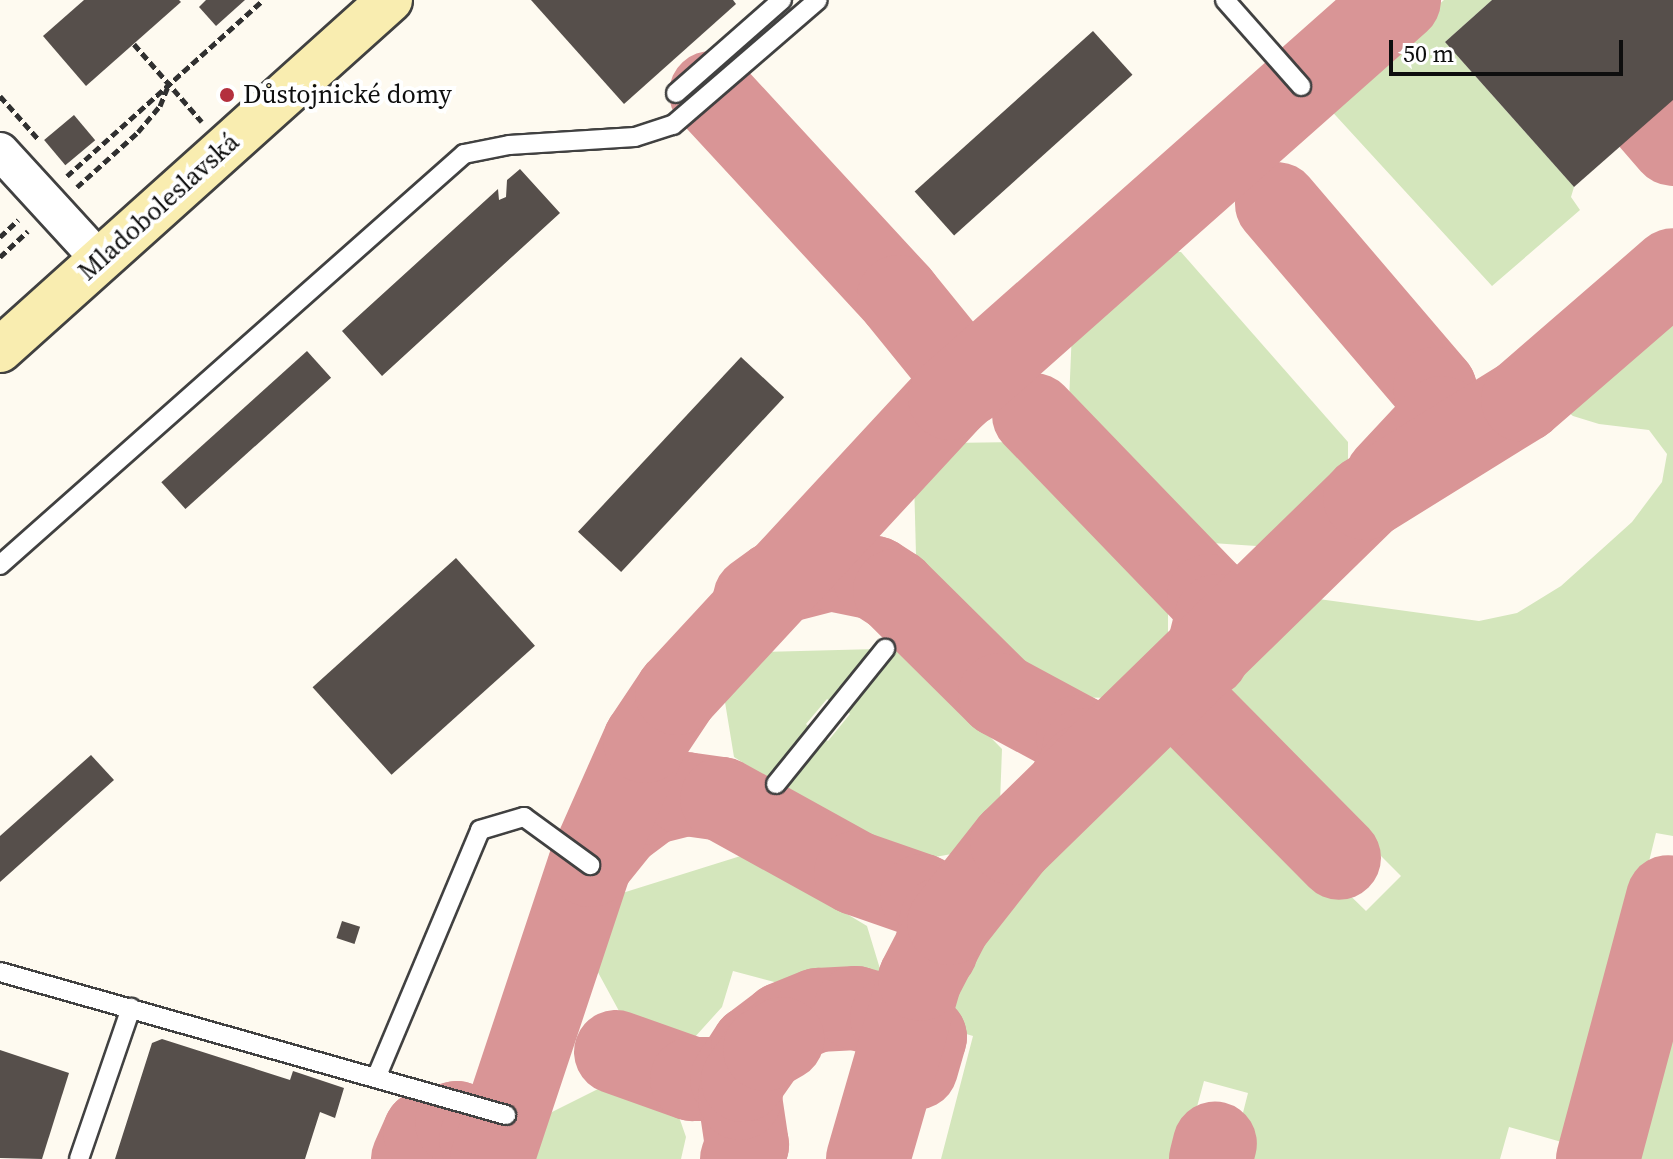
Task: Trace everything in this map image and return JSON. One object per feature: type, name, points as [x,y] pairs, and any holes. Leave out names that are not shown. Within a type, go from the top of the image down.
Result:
[{"type":"main road","name":"Mladoboleslavská","points":[[0,350],[390,0]]},
{"type":"street","points":[[0,151],[100,260]]},
{"type":"lane","points":[[676,93],[782,0]]},
{"type":"lane","points":[[0,565],[464,154],[635,137],[673,125],[818,0]]},
{"type":"lane","points":[[1225,0],[1301,86]]},
{"type":"lane","points":[[776,784],[885,649]]},
{"type":"lane","points":[[376,1078],[480,830],[524,817],[590,865]]},
{"type":"lane","points":[[0,972],[506,1115]]},
{"type":"lane","points":[[79,1159],[131,1008]]},
{"type":"path","points":[[48,203],[69,173],[263,0]]},
{"type":"path","points":[[134,44],[204,124]]},
{"type":"path","points":[[0,237],[138,132],[160,106],[168,85]]},
{"type":"path","points":[[0,96],[50,151]]},
{"type":"path","points":[[60,162],[69,173]]},
{"type":"green space","points":[[1444,0],[1492,0],[1445,42],[1574,187],[1571,197],[1580,210],[1492,286],[1326,105]]},
{"type":"green space","points":[[1170,251],[1181,252],[1348,442],[1348,469],[1271,547],[1212,543],[1069,402],[1072,330],[1158,256]]},
{"type":"green space","points":[[1673,302],[1673,836],[1656,833],[1642,890],[1655,894],[1586,1149],[1509,1127],[1500,1159],[1225,1159],[1229,1147],[1234,1148],[1248,1093],[1204,1081],[1189,1136],[1202,1140],[1197,1159],[941,1159],[973,1036],[943,1027],[978,946],[1042,860],[1172,728],[1190,729],[1330,867],[1326,872],[1366,911],[1401,876],[1361,836],[1350,847],[1211,709],[1211,691],[1304,597],[1479,621],[1517,613],[1561,586],[1632,522],[1662,482],[1667,454],[1649,430],[1599,424],[1573,416],[1558,404]]},
{"type":"green space","points":[[1023,442],[1168,589],[1168,648],[1118,698],[1056,697],[916,555],[914,479],[949,443]]},
{"type":"green space","points":[[892,648],[903,648],[1002,749],[1000,803],[957,853],[908,862],[779,786],[820,736],[828,741],[850,714],[843,707]]},
{"type":"green space","points":[[877,649],[835,704],[827,699],[806,724],[813,731],[773,782],[734,757],[723,690],[758,652]]},
{"type":"green space","points":[[747,854],[867,926],[884,982],[873,1008],[733,971],[722,1007],[694,1038],[625,1022],[594,965],[616,895]]},
{"type":"green space","points":[[1673,931],[1673,1159],[1610,1159]]},
{"type":"green space","points":[[608,1084],[656,1096],[678,1114],[686,1137],[681,1159],[534,1159],[543,1122],[552,1112]]},
{"type":"building","points":[[84,0],[181,2],[86,86],[43,36]]},
{"type":"building","points":[[206,0],[245,0],[216,26],[199,7]]},
{"type":"building","points":[[531,0],[733,0],[736,4],[624,104]]},
{"type":"building","points":[[1492,0],[1673,0],[1673,100],[1574,187],[1445,42]]},
{"type":"building","points":[[1093,31],[1132,75],[954,235],[915,192]]},
{"type":"building","points":[[74,115],[95,140],[65,165],[44,140]]},
{"type":"building","points":[[520,169],[560,213],[382,376],[342,331],[498,189],[499,200],[506,197],[507,180]]},
{"type":"building","points":[[307,351],[331,378],[185,509],[161,482]]},
{"type":"building","points":[[741,357],[784,397],[621,572],[578,532]]},
{"type":"building","points":[[456,558],[535,646],[392,775],[313,687]]},
{"type":"building","points":[[91,755],[114,780],[0,882],[0,836]]},
{"type":"building","points":[[342,921],[360,927],[355,944],[336,938]]},
{"type":"building","points":[[162,1039],[290,1080],[293,1071],[344,1088],[335,1118],[320,1112],[305,1159],[115,1159],[152,1043]]},
{"type":"building","points":[[0,1050],[69,1073],[42,1159],[0,1158]]},
{"type":"taxiway","points":[[492,1159],[590,865],[645,741],[677,693],[950,398],[1399,0]]},
{"type":"taxiway","points":[[711,93],[899,297],[969,383]]},
{"type":"taxiway","points":[[1651,119],[1673,144]]},
{"type":"taxiway","points":[[1277,204],[1435,389],[1442,418],[1387,477]]},
{"type":"taxiway","points":[[868,1159],[920,979],[949,923],[1012,843],[1365,498],[1523,400],[1673,270]]},
{"type":"taxiway","points":[[1034,415],[1209,596],[1217,616],[1207,656]]},
{"type":"taxiway","points":[[755,598],[776,583],[831,569],[875,578],[895,591],[1000,695],[1078,737],[1084,750],[1082,767],[1072,781]]},
{"type":"taxiway","points":[[1173,690],[1339,858]]},
{"type":"taxiway","points":[[595,857],[620,826],[650,803],[686,794],[722,799],[856,873],[922,896],[942,919],[936,950]]},
{"type":"taxiway","points":[[1598,1159],[1668,897]]},
{"type":"taxiway","points":[[616,1052],[692,1079],[732,1079],[753,1047],[783,1024],[818,1010],[856,1008],[892,1018],[925,1037],[916,1068]]},
{"type":"taxiway","points":[[742,1159],[747,1145],[740,1098],[743,1080],[765,1049],[782,1039]]},
{"type":"taxiway","points":[[413,1159],[425,1132],[457,1123],[481,1139],[488,1159]]},
{"type":"taxiway","points":[[1211,1159],[1215,1143]]},
{"type":"place","name":"Důstojnické domy","points":[[227,95]]}]
